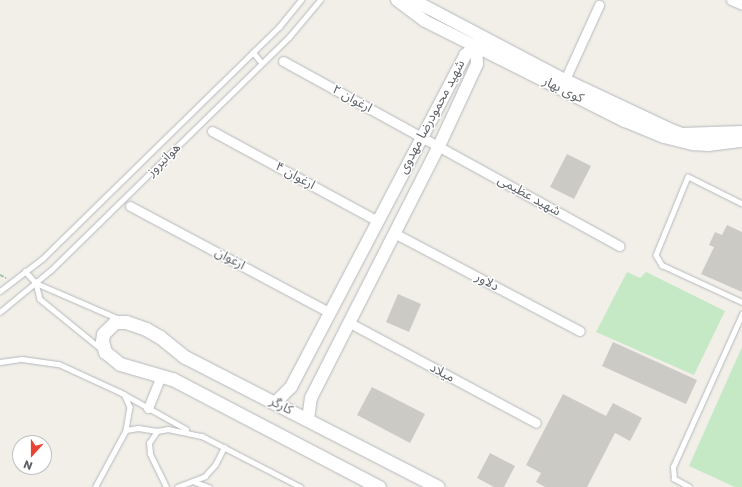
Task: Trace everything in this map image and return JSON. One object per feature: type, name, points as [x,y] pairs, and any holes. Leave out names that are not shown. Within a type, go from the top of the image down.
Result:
[{"type":"main road","points":[[105,352],[102,341],[103,334],[115,322],[126,322]]},
{"type":"main road","name":"کارگر","points":[[126,322],[154,334],[185,357],[438,487]]},
{"type":"main road","name":"کارگر","points":[[105,352],[120,364],[161,375],[379,487]]},
{"type":"street","name":"کوی بهار","points":[[397,0],[413,14],[480,43],[562,85],[625,121],[679,141],[708,145],[742,141]]},
{"type":"street","name":"کوی بهار","points":[[413,0],[480,43]]},
{"type":"street","points":[[731,0],[742,5]]},
{"type":"street","points":[[562,85],[599,5]]},
{"type":"street","name":"شهید محمودرضا مهدوی","points":[[275,403],[291,387],[464,54],[480,43]]},
{"type":"street","name":"شهید محمودرضا مهدوی","points":[[308,419],[311,398],[348,322],[439,146],[477,64],[480,43]]},
{"type":"street","name":"ارغوان ۲","points":[[283,61],[439,146]]},
{"type":"street","name":"کوی بهار","points":[[562,85],[682,134],[742,132]]},
{"type":"street","name":"ارغوان ۴","points":[[212,131],[378,221]]},
{"type":"street","name":"شهید عظیمی","points":[[439,146],[620,246]]},
{"type":"street","name":"ارغوان","points":[[130,206],[330,313]]},
{"type":"street","name":"دلاور","points":[[394,233],[580,331]]},
{"type":"street","points":[[330,313],[348,322]]},
{"type":"street","name":"میلاد","points":[[348,322],[536,423]]},
{"type":"street","points":[[148,408],[161,375]]},
{"type":"lane","name":"هوانیروز","points":[[0,291],[42,259],[253,52],[301,0]]},
{"type":"lane","name":"هوانیروز","points":[[0,312],[36,283],[262,63],[320,0]]},
{"type":"lane","points":[[253,52],[262,63]]},
{"type":"lane","points":[[742,204],[688,177],[656,255],[662,265],[742,302]]},
{"type":"lane","points":[[25,271],[36,283],[126,322]]},
{"type":"lane","points":[[36,283],[40,300],[105,352]]},
{"type":"lane","points":[[689,487],[674,479],[672,468],[742,314]]},
{"type":"lane","points":[[0,362],[22,359],[59,364],[123,393],[198,435],[301,487]]},
{"type":"lane","points":[[95,487],[126,430],[130,407],[123,393]]},
{"type":"lane","points":[[126,430],[138,428],[157,432],[175,430],[198,435]]},
{"type":"lane","points":[[157,432],[150,438],[150,454],[166,487]]},
{"type":"lane","points":[[177,487],[191,482],[210,471],[224,447]]},
{"type":"lane","points":[[191,482],[201,482],[209,487]]},
{"type":"green space","points":[[627,272],[640,278],[646,272],[725,311],[694,375],[596,332]]},
{"type":"green space","points":[[742,347],[742,487],[735,487],[689,466]]},
{"type":"building","points":[[567,154],[591,166],[574,199],[550,187]]},
{"type":"building","points":[[727,225],[742,232],[742,292],[701,274],[714,247],[709,245],[715,232],[722,235]]},
{"type":"building","points":[[398,294],[421,304],[409,332],[386,322]]},
{"type":"building","points":[[613,342],[697,380],[686,404],[602,366]]},
{"type":"building","points":[[372,387],[425,414],[410,443],[357,415]]},
{"type":"building","points":[[563,394],[606,416],[613,403],[642,418],[630,441],[615,433],[587,487],[545,487],[536,482],[541,473],[526,465]]},
{"type":"building","points":[[490,453],[515,466],[504,487],[494,487],[477,478]]}]
